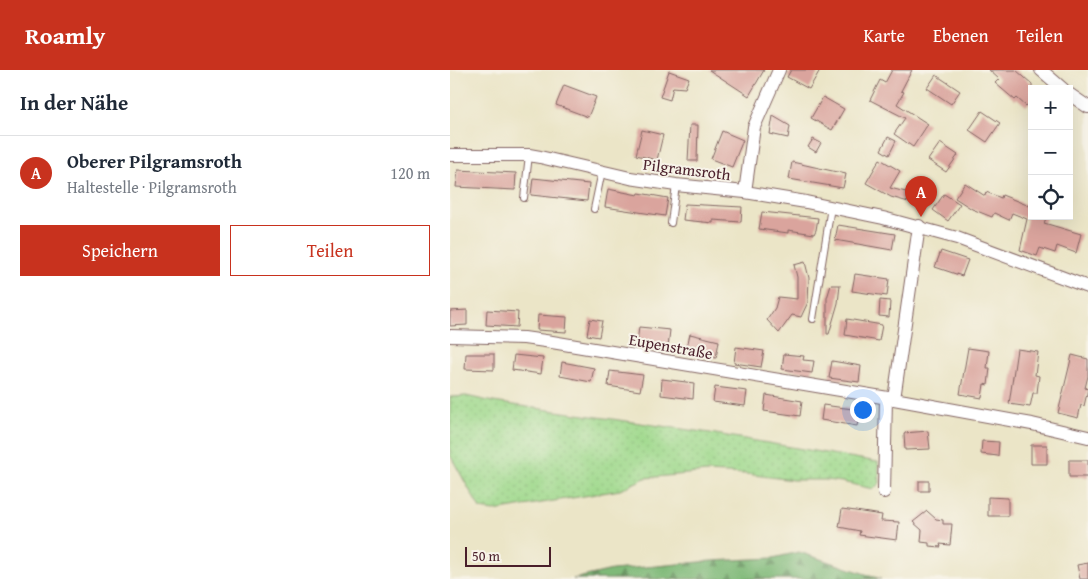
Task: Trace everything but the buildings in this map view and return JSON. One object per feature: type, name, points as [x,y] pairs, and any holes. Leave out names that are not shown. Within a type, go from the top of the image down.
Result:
[{"type":"street","points":[[745,192],[754,128],[779,70]]},
{"type":"street","points":[[1041,70],[1058,85]]},
{"type":"street","points":[[1073,97],[1088,107]]},
{"type":"street","name":"Pilgramsroth","points":[[450,155],[529,156],[630,178],[745,192],[831,207],[919,226],[1084,282]]},
{"type":"street","points":[[884,492],[890,398],[919,226]]},
{"type":"street","name":"Eupenstraße","points":[[450,336],[524,338],[552,342],[890,398],[1032,424],[1088,437]]},
{"type":"lane","points":[[524,198],[529,156]]},
{"type":"lane","points":[[594,209],[602,171]]},
{"type":"lane","points":[[671,223],[676,185]]},
{"type":"lane","points":[[812,319],[831,207]]},
{"type":"green space","points":[[466,396],[493,402],[710,433],[878,462],[880,483],[873,489],[826,480],[793,480],[746,474],[707,472],[645,478],[620,490],[494,511],[480,509],[450,455],[450,397]]},
{"type":"green space","points":[[799,552],[881,579],[573,579],[612,570],[711,561],[773,558]]},
{"type":"place","name":"Oberer Pilgramsroth","points":[[921,217]]}]
